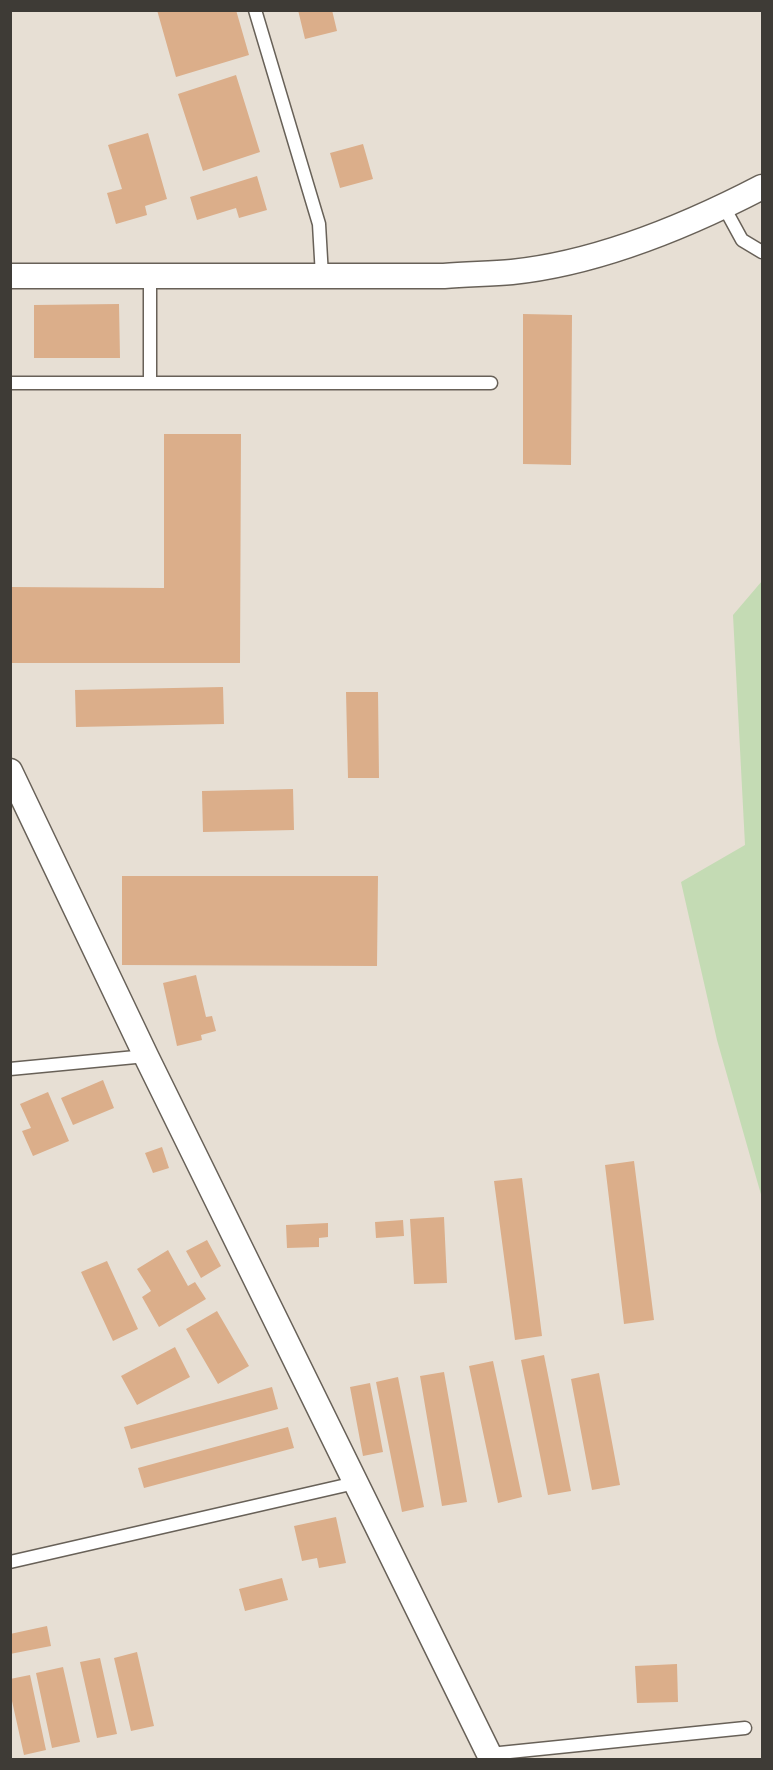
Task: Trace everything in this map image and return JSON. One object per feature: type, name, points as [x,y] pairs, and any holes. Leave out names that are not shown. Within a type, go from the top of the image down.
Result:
[{"type":"street","points":[[10,276],[444,276],[514,272],[600,254],[661,233],[724,207],[762,187]]},
{"type":"street","points":[[10,771],[146,1056],[491,1757]]},
{"type":"lane","points":[[255,10],[319,224],[322,276]]},
{"type":"lane","points":[[724,207],[742,240],[762,252]]},
{"type":"lane","points":[[150,276],[150,383]]},
{"type":"lane","points":[[10,383],[491,383]]},
{"type":"lane","points":[[10,1069],[146,1056]]},
{"type":"lane","points":[[10,1562],[355,1483]]},
{"type":"lane","points":[[491,1757],[745,1728]]},
{"type":"green space","points":[[762,581],[762,1198],[717,1040],[681,882],[745,845],[733,615]]},
{"type":"building","points":[[157,10],[236,10],[249,55],[176,77]]},
{"type":"building","points":[[298,10],[332,10],[337,31],[305,39]]},
{"type":"building","points":[[236,75],[260,152],[203,171],[178,94]]},
{"type":"building","points":[[148,133],[167,199],[145,206],[147,215],[116,224],[107,193],[122,189],[108,145]]},
{"type":"building","points":[[363,144],[373,179],[340,188],[330,153]]},
{"type":"building","points":[[257,176],[267,210],[239,218],[236,208],[197,220],[190,197]]},
{"type":"building","points":[[119,304],[120,358],[34,358],[34,305]]},
{"type":"building","points":[[523,314],[572,315],[571,465],[523,464]]},
{"type":"building","points":[[164,434],[241,434],[240,663],[10,663],[10,587],[164,588]]},
{"type":"building","points":[[223,687],[224,724],[76,727],[75,690]]},
{"type":"building","points":[[346,692],[378,692],[379,778],[348,778]]},
{"type":"building","points":[[293,789],[294,830],[203,832],[202,791]]},
{"type":"building","points":[[122,876],[378,876],[377,966],[122,965]]},
{"type":"building","points":[[196,975],[206,1017],[212,1016],[216,1031],[201,1035],[202,1040],[177,1046],[163,983]]},
{"type":"building","points":[[103,1080],[114,1108],[73,1125],[61,1098]]},
{"type":"building","points":[[48,1092],[69,1141],[33,1156],[22,1131],[31,1128],[20,1104]]},
{"type":"building","points":[[162,1147],[169,1168],[153,1173],[145,1153]]},
{"type":"building","points":[[634,1161],[654,1320],[624,1324],[605,1165]]},
{"type":"building","points":[[522,1178],[542,1336],[515,1340],[494,1181]]},
{"type":"building","points":[[444,1217],[447,1283],[414,1284],[410,1219]]},
{"type":"building","points":[[403,1220],[404,1236],[376,1238],[375,1222]]},
{"type":"building","points":[[328,1223],[328,1237],[319,1238],[319,1247],[287,1248],[286,1225]]},
{"type":"building","points":[[207,1240],[221,1266],[201,1278],[186,1251]]},
{"type":"building","points":[[168,1250],[188,1286],[195,1282],[206,1299],[159,1327],[142,1297],[151,1291],[137,1269]]},
{"type":"building","points":[[107,1261],[138,1329],[113,1341],[81,1272]]},
{"type":"building","points":[[217,1311],[249,1366],[218,1384],[186,1329]]},
{"type":"building","points":[[175,1347],[190,1377],[137,1405],[121,1376]]},
{"type":"building","points":[[544,1355],[571,1491],[548,1495],[521,1360]]},
{"type":"building","points":[[493,1361],[522,1497],[498,1503],[469,1366]]},
{"type":"building","points":[[444,1372],[467,1502],[442,1506],[420,1376]]},
{"type":"building","points":[[599,1373],[620,1485],[592,1490],[571,1379]]},
{"type":"building","points":[[398,1377],[424,1507],[402,1512],[376,1382]]},
{"type":"building","points":[[370,1383],[383,1452],[363,1456],[350,1387]]},
{"type":"building","points":[[272,1387],[278,1409],[131,1449],[124,1427]]},
{"type":"building","points":[[288,1427],[294,1448],[144,1488],[138,1468]]},
{"type":"building","points":[[336,1517],[346,1563],[319,1568],[317,1558],[302,1561],[294,1526]]},
{"type":"building","points":[[282,1578],[288,1600],[245,1611],[239,1589]]},
{"type":"building","points":[[47,1626],[51,1646],[10,1654],[10,1634]]},
{"type":"building","points":[[137,1652],[154,1726],[131,1731],[114,1658]]},
{"type":"building","points":[[100,1658],[117,1734],[97,1738],[80,1662]]},
{"type":"building","points":[[677,1664],[678,1702],[637,1703],[635,1666]]},
{"type":"building","points":[[63,1667],[80,1742],[52,1748],[36,1673]]},
{"type":"building","points":[[30,1675],[46,1750],[24,1755],[10,1692],[10,1679]]}]
